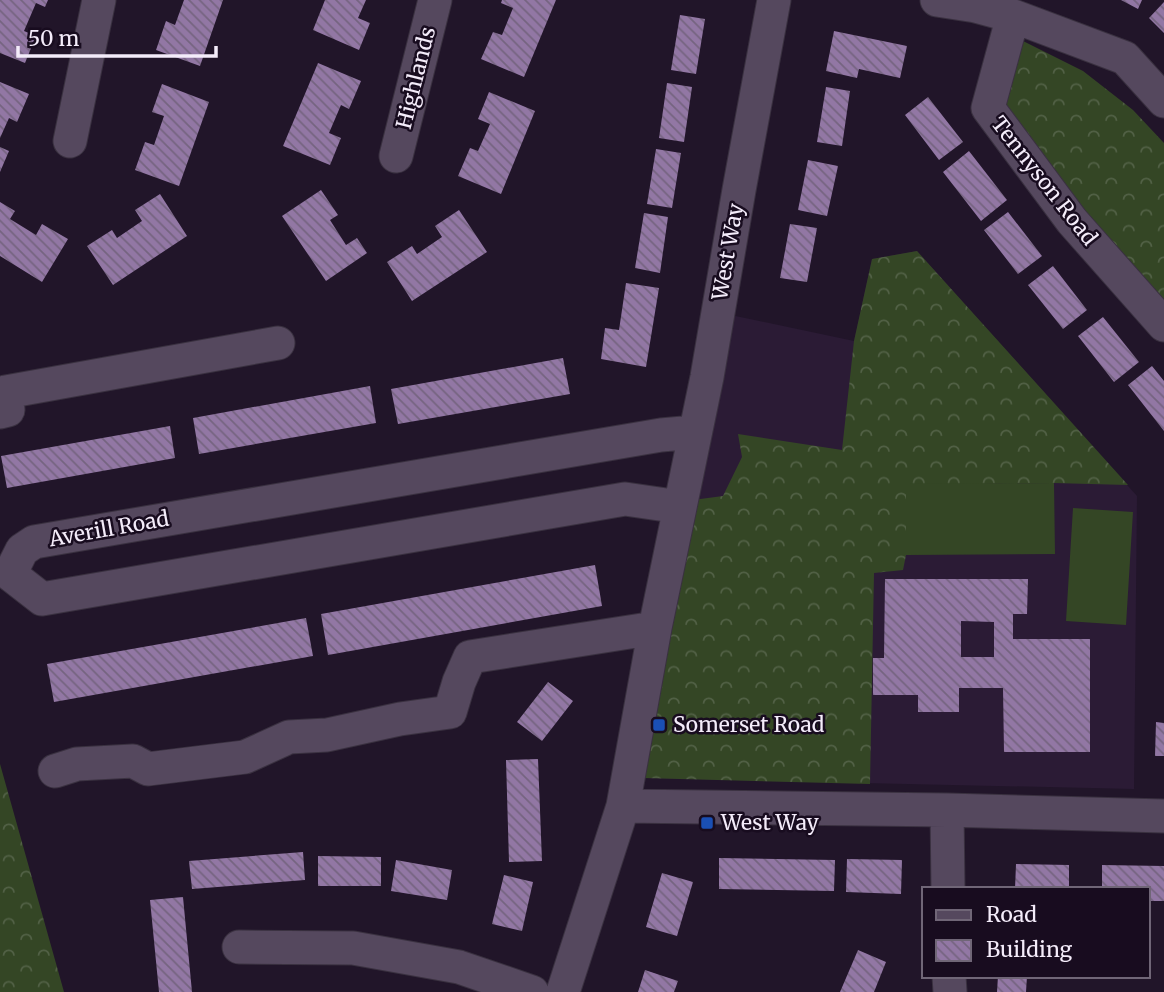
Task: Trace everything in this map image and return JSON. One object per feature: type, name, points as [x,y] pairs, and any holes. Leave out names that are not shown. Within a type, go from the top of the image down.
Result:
[{"type":"street","points":[[70,141],[99,0]]},
{"type":"street","name":"Highlands","points":[[396,156],[435,0]]},
{"type":"street","name":"West Way","points":[[563,992],[623,806],[655,628],[707,377],[774,0]]},
{"type":"street","points":[[937,0],[976,6],[1013,16],[1125,58],[1164,102]]},
{"type":"street","name":"Tennyson Road","points":[[1013,16],[988,108],[1072,221],[1164,325]]},
{"type":"street","points":[[0,412],[8,411],[6,392],[278,343]]},
{"type":"street","name":"Averill Road","points":[[680,508],[625,499],[42,600],[8,559],[33,542],[634,440],[695,432]]},
{"type":"street","points":[[55,771],[77,764],[133,761],[148,769],[245,757],[289,737],[327,734],[450,712],[470,657],[655,628]]},
{"type":"street","points":[[623,806],[1164,816]]},
{"type":"street","points":[[947,810],[948,887]]},
{"type":"street","points":[[239,947],[353,948],[459,967],[532,992]]},
{"type":"shaded area","points":[[917,251],[1137,496],[1134,789],[643,778],[726,314],[854,341],[872,259]]},
{"type":"green space","points":[[1015,37],[1083,71],[1133,110],[1164,143],[1164,306],[997,106]]},
{"type":"green space","points":[[917,251],[1128,485],[906,485],[906,555],[903,570],[874,573],[870,784],[643,778],[693,500],[723,496],[742,457],[738,434],[842,450],[854,341],[872,259]]},
{"type":"green space","points":[[1054,483],[1055,554],[906,555],[906,484]]},
{"type":"green space","points":[[1073,508],[1133,512],[1126,625],[1066,621]]},
{"type":"green space","points":[[0,764],[64,992],[0,992]]},
{"type":"building","points":[[0,0],[48,0],[45,7],[36,3],[24,31],[36,36],[25,63],[0,53]]},
{"type":"building","points":[[184,0],[223,0],[200,66],[156,50],[166,21],[175,25]]},
{"type":"building","points":[[325,0],[366,0],[358,18],[370,23],[359,50],[313,30]]},
{"type":"building","points":[[502,0],[556,0],[524,77],[481,59],[493,32],[502,35],[513,8],[501,3]]},
{"type":"building","points":[[1121,0],[1142,0],[1138,9]]},
{"type":"building","points":[[1164,2],[1164,33],[1149,18]]},
{"type":"building","points":[[680,15],[705,19],[696,74],[671,70]]},
{"type":"building","points":[[834,31],[907,46],[900,78],[859,69],[857,78],[826,71]]},
{"type":"building","points":[[318,63],[361,81],[349,109],[341,105],[329,133],[341,138],[330,165],[283,146]]},
{"type":"building","points":[[0,82],[29,94],[17,122],[9,118],[0,138]]},
{"type":"building","points":[[667,83],[692,87],[684,142],[659,138]]},
{"type":"building","points":[[162,84],[209,102],[179,186],[135,170],[145,142],[154,145],[164,116],[152,112]]},
{"type":"building","points":[[826,87],[850,91],[842,146],[817,142]]},
{"type":"building","points":[[489,92],[535,111],[501,194],[458,176],[470,148],[478,151],[490,124],[478,119]]},
{"type":"building","points":[[928,97],[963,142],[939,160],[905,115]]},
{"type":"building","points":[[0,147],[9,151],[0,172]]},
{"type":"building","points":[[656,149],[681,153],[672,208],[647,204]]},
{"type":"building","points":[[969,151],[1007,200],[981,221],[943,172]]},
{"type":"building","points":[[808,160],[838,166],[827,216],[798,210]]},
{"type":"building","points":[[321,190],[338,215],[330,220],[346,245],[357,238],[367,253],[326,281],[282,216]]},
{"type":"building","points":[[160,194],[187,236],[113,285],[87,246],[112,230],[117,238],[142,221],[135,210]]},
{"type":"building","points":[[0,202],[15,211],[10,219],[36,235],[42,224],[68,239],[42,282],[0,256]]},
{"type":"building","points":[[459,210],[487,252],[412,301],[387,262],[412,246],[417,254],[442,237],[435,226]]},
{"type":"building","points":[[1008,212],[1042,256],[1018,274],[984,230]]},
{"type":"building","points":[[644,213],[668,217],[660,273],[635,268]]},
{"type":"building","points":[[790,224],[817,228],[807,282],[780,278]]},
{"type":"building","points":[[1053,266],[1087,310],[1063,329],[1028,285]]},
{"type":"building","points":[[626,283],[659,288],[646,367],[601,359],[605,328],[619,330]]},
{"type":"building","points":[[1103,317],[1139,362],[1114,382],[1078,336]]},
{"type":"building","points":[[563,358],[570,394],[398,424],[391,389]]},
{"type":"building","points":[[1152,366],[1164,381],[1164,431],[1128,385]]},
{"type":"building","points":[[370,386],[376,423],[199,454],[193,418]]},
{"type":"building","points":[[170,426],[175,458],[7,488],[1,456]]},
{"type":"building","points":[[595,565],[602,606],[328,655],[321,614]]},
{"type":"building","points":[[885,579],[1028,579],[1027,614],[1013,614],[1013,639],[1090,639],[1090,752],[1004,752],[1003,688],[959,688],[959,712],[918,712],[918,695],[873,695],[873,658],[884,658]],"holes":[[[961,621],[994,622],[994,657],[961,657]]]},
{"type":"building","points":[[306,618],[313,656],[54,702],[47,664]]},
{"type":"building","points":[[548,682],[573,701],[542,741],[517,722]]},
{"type":"building","points":[[1156,722],[1164,723],[1164,756],[1155,756]]},
{"type":"building","points":[[538,759],[542,861],[509,862],[506,760]]},
{"type":"building","points":[[303,852],[305,880],[192,889],[189,861]]},
{"type":"building","points":[[318,856],[381,857],[381,886],[318,886]]},
{"type":"building","points":[[719,858],[835,860],[834,891],[719,889]]},
{"type":"building","points":[[847,859],[902,860],[901,894],[846,892]]},
{"type":"building","points":[[396,860],[452,870],[447,900],[391,891]]},
{"type":"building","points":[[1016,864],[1069,865],[1069,887],[1015,887]]},
{"type":"building","points":[[1102,865],[1164,866],[1164,901],[1150,901],[1150,887],[1102,887]]},
{"type":"building","points":[[662,873],[693,882],[677,936],[646,927]]},
{"type":"building","points":[[504,875],[533,882],[522,931],[492,924]]},
{"type":"building","points":[[183,897],[192,992],[159,992],[150,900]]},
{"type":"building","points":[[858,950],[886,962],[874,992],[840,992]]},
{"type":"building","points":[[645,970],[678,981],[674,992],[638,992]]},
{"type":"building","points":[[998,978],[1027,978],[1026,992],[997,992]]},
{"type":"place","name":"Somerset Road","points":[[659,725]]},
{"type":"place","name":"West Way","points":[[707,823]]}]
